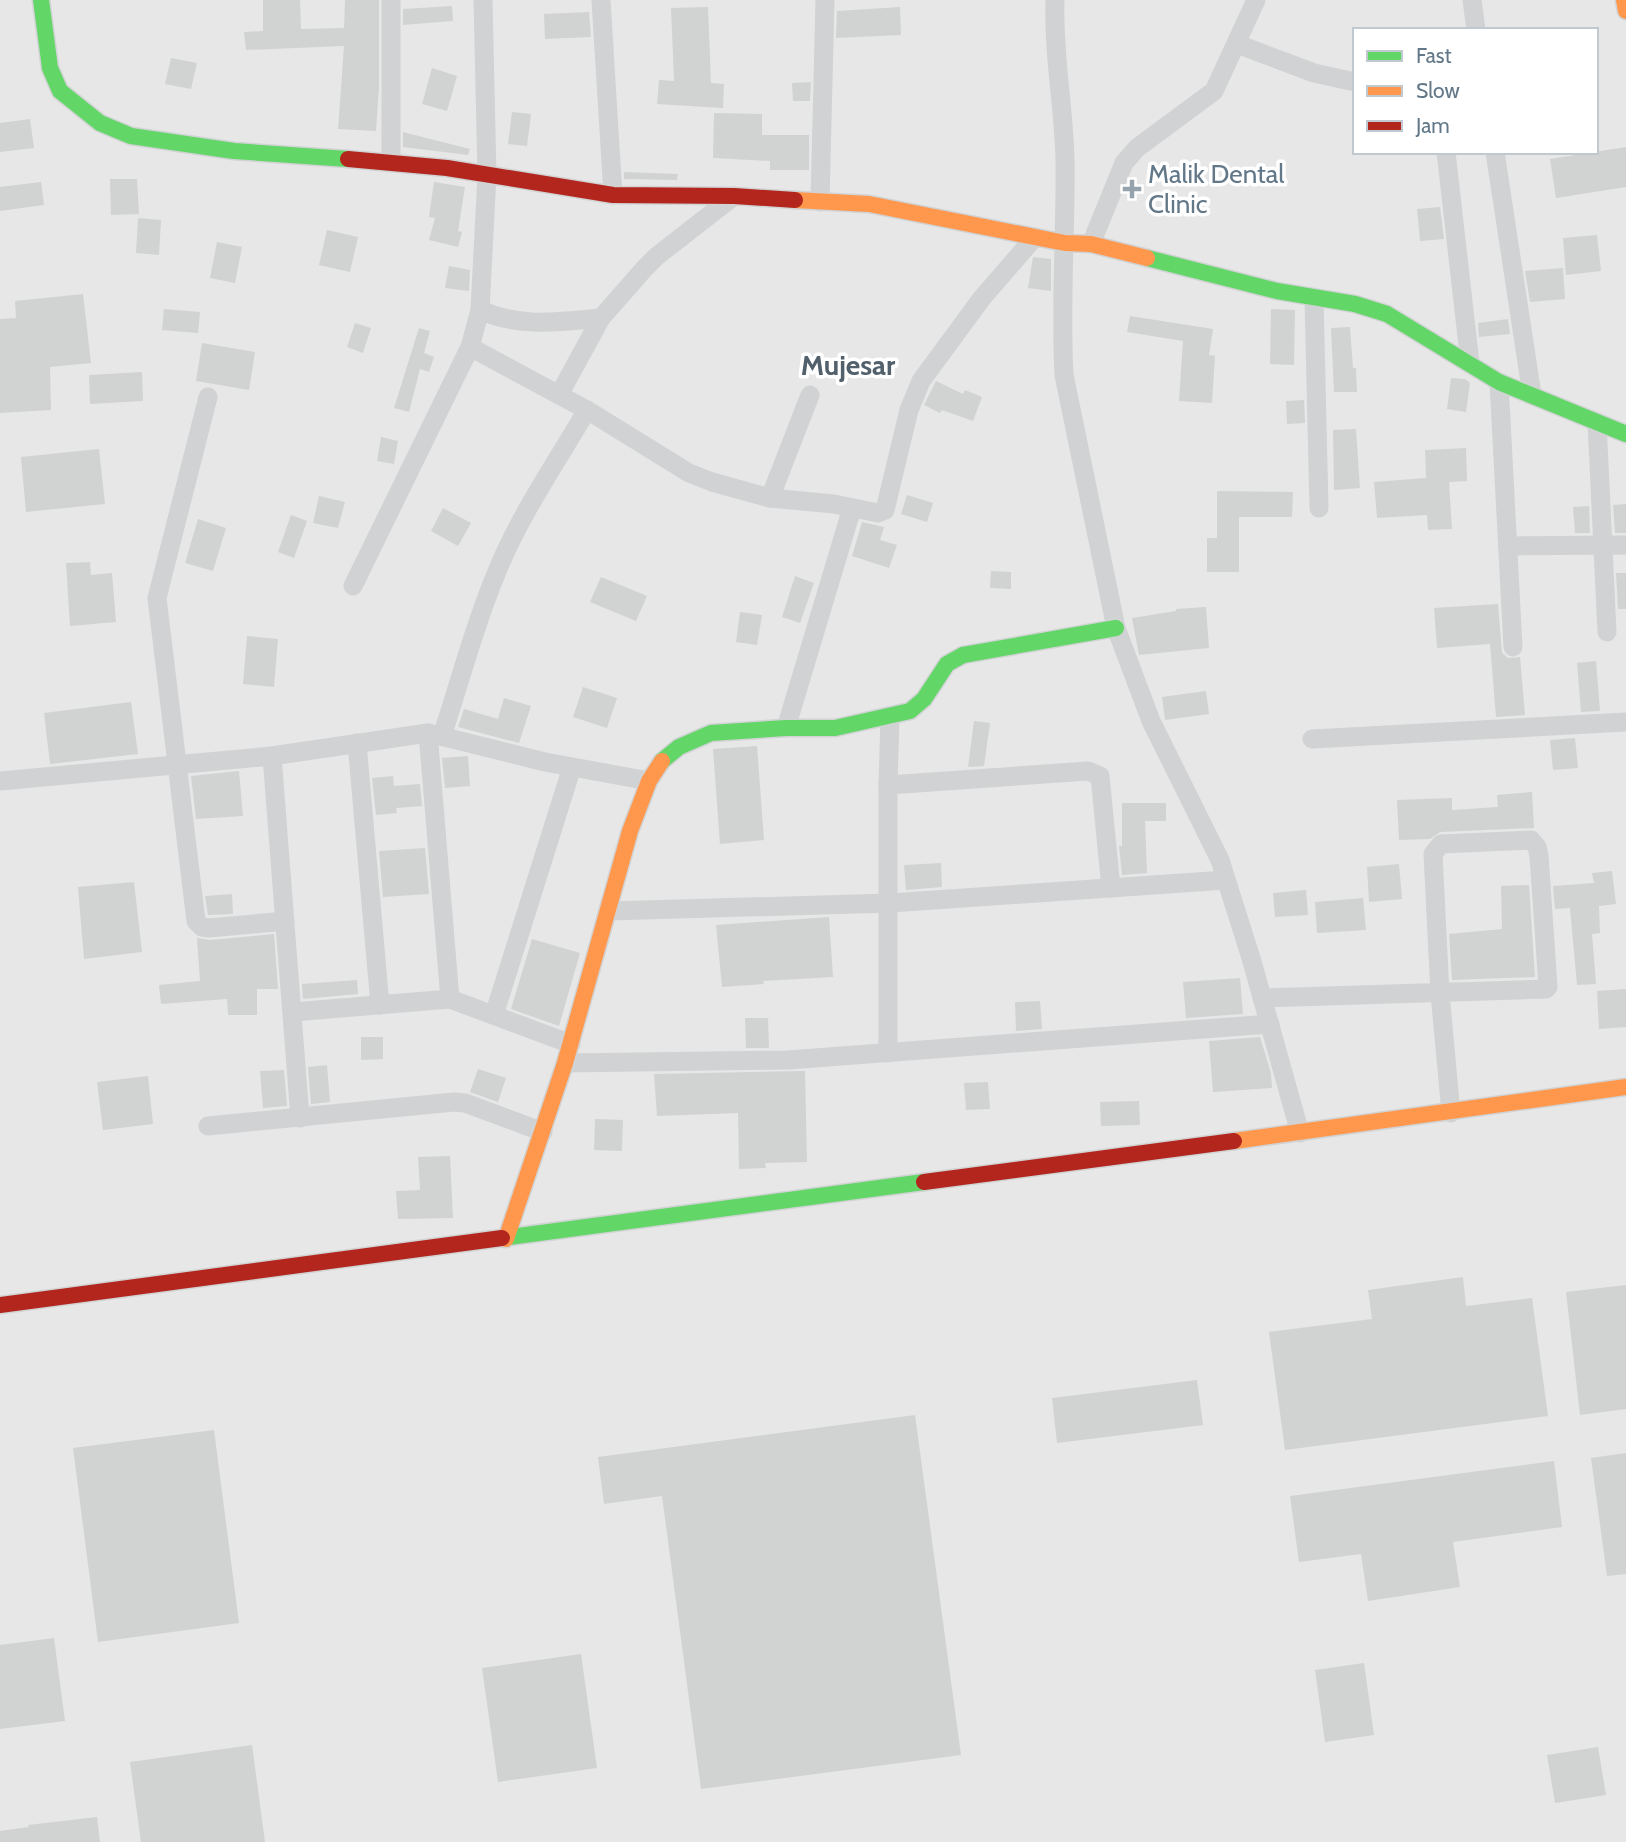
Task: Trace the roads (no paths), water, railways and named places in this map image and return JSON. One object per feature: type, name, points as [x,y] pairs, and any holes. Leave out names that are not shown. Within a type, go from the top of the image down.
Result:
[{"type":"street","points":[[41,0],[50,68],[60,91],[100,123],[131,136],[234,151],[391,162],[613,195],[734,196],[869,204],[1065,243],[1091,244],[1314,298],[1355,304],[1387,314],[1499,382],[1626,434]]},
{"type":"street","points":[[391,0],[391,162]]},
{"type":"street","points":[[353,586],[470,347],[480,310],[487,175],[483,0]]},
{"type":"street","points":[[601,0],[613,195]]},
{"type":"street","points":[[820,202],[825,0]]},
{"type":"street","points":[[1055,0],[1054,24],[1065,157],[1062,339],[1064,375],[1116,628],[1151,721],[1220,860],[1300,1133]]},
{"type":"street","points":[[1091,244],[1124,163],[1130,155],[1214,91],[1256,0]]},
{"type":"street","points":[[1472,0],[1476,28]]},
{"type":"street","points":[[1624,0],[1626,11]]},
{"type":"street","points":[[1237,44],[1314,73],[1353,82]]},
{"type":"street","points":[[1446,154],[1470,363]]},
{"type":"street","points":[[1495,154],[1532,395]]},
{"type":"street","points":[[559,395],[601,318],[657,256],[734,196]]},
{"type":"street","points":[[470,347],[587,410],[689,473],[770,498],[826,503],[878,513],[885,510],[909,410],[921,381],[982,298],[1035,237]]},
{"type":"street","points":[[1314,298],[1319,508]]},
{"type":"street","points":[[480,310],[521,323],[601,318]]},
{"type":"street","points":[[1499,382],[1513,647]]},
{"type":"street","points":[[770,498],[810,395]]},
{"type":"street","points":[[208,397],[157,598],[196,922],[209,928],[285,921]]},
{"type":"street","points":[[450,999],[435,734],[497,571],[516,532],[587,410]]},
{"type":"street","points":[[1597,422],[1607,632]]},
{"type":"street","points":[[786,728],[852,508]]},
{"type":"street","points":[[1507,546],[1626,545]]},
{"type":"street","points":[[506,1239],[571,1044],[630,831],[649,780],[662,761],[679,747],[711,733],[835,728],[890,717],[910,711],[919,705],[947,664],[964,655],[1116,628]]},
{"type":"street","points":[[888,1053],[890,717]]},
{"type":"street","points":[[1312,739],[1626,722]]},
{"type":"street","points":[[0,781],[272,755],[435,734],[572,767],[649,780]]},
{"type":"street","points":[[357,743],[380,1005]]},
{"type":"street","points":[[272,755],[300,1118]]},
{"type":"street","points":[[494,1015],[572,767]]},
{"type":"street","points":[[888,785],[1088,771],[1095,773],[1100,776],[1111,888]]},
{"type":"street","points":[[1262,998],[1440,994],[1541,991],[1547,988],[1539,856],[1537,847],[1531,840],[1441,844],[1434,849],[1440,994],[1451,1112]]},
{"type":"street","points":[[609,911],[890,903],[1226,880]]},
{"type":"street","points":[[293,1012],[450,999],[571,1044]]},
{"type":"street","points":[[565,1063],[788,1060],[1270,1024]]},
{"type":"street","points":[[0,1305],[1300,1133],[1626,1087]]},
{"type":"street","points":[[208,1126],[454,1102],[543,1132]]},
{"type":"place","name":"Malik Dental Clinic","points":[[1132,189]]},
{"type":"district","name":"Mujesar","points":[[848,365]]}]
